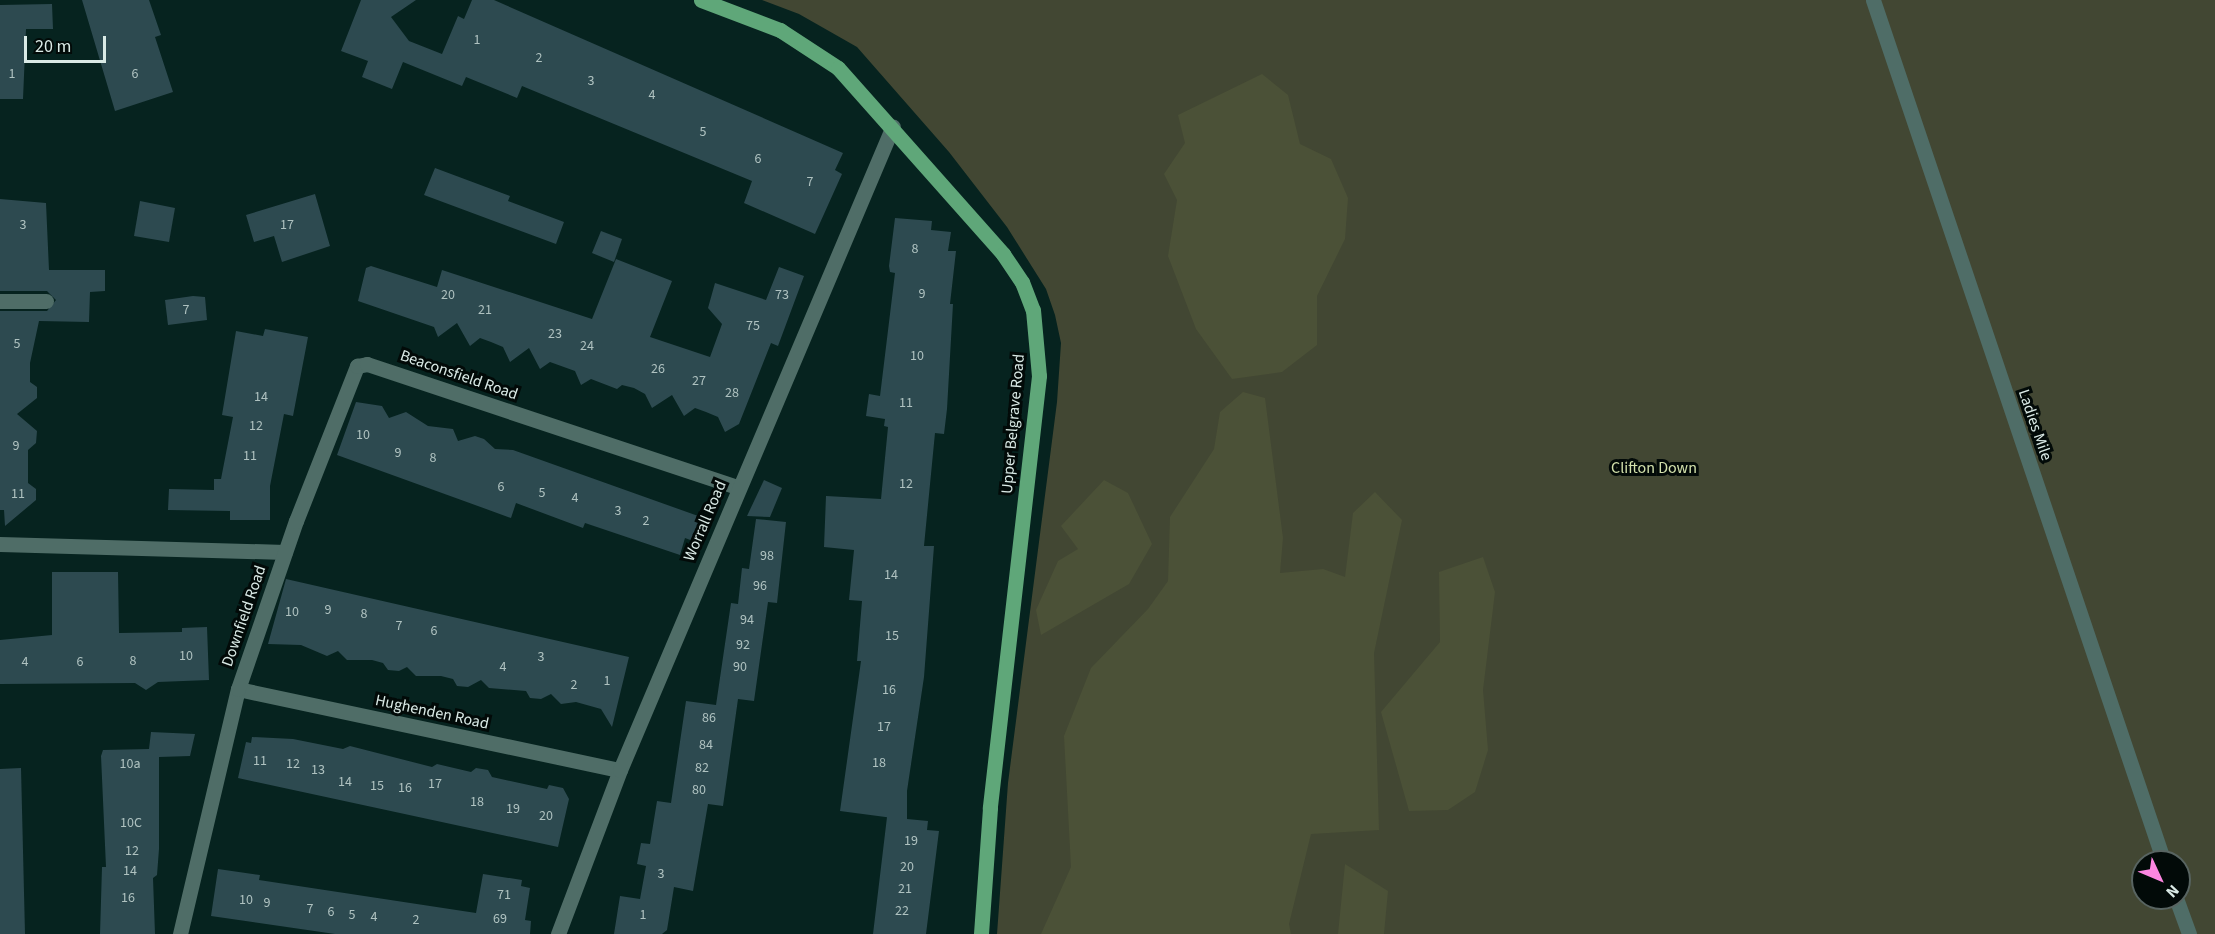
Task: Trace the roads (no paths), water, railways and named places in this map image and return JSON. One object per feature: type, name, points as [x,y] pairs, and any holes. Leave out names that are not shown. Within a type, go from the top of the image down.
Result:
[{"type":"main road","name":"Upper Belgrave Road","points":[[701,0],[780,30],[838,68],[893,126],[1004,254],[1022,282],[1033,310],[1039,351],[981,934]]},
{"type":"street","name":"Ladies Mile","points":[[1873,0],[2160,850]]},
{"type":"street","name":"Worrall Road","points":[[558,934],[620,770],[893,126]]},
{"type":"street","points":[[0,301],[46,301]]},
{"type":"street","name":"Beaconsfield Road","points":[[285,552],[357,366],[367,364],[739,488]]},
{"type":"street","name":"Downfield Road","points":[[0,544],[285,552],[238,689],[180,934]]},
{"type":"street","name":"Hughenden Road","points":[[238,689],[620,770]]},
{"type":"street","points":[[2180,910],[2188,934]]},
{"type":"park label","name":"Clifton Down","points":[[1654,468]]}]
